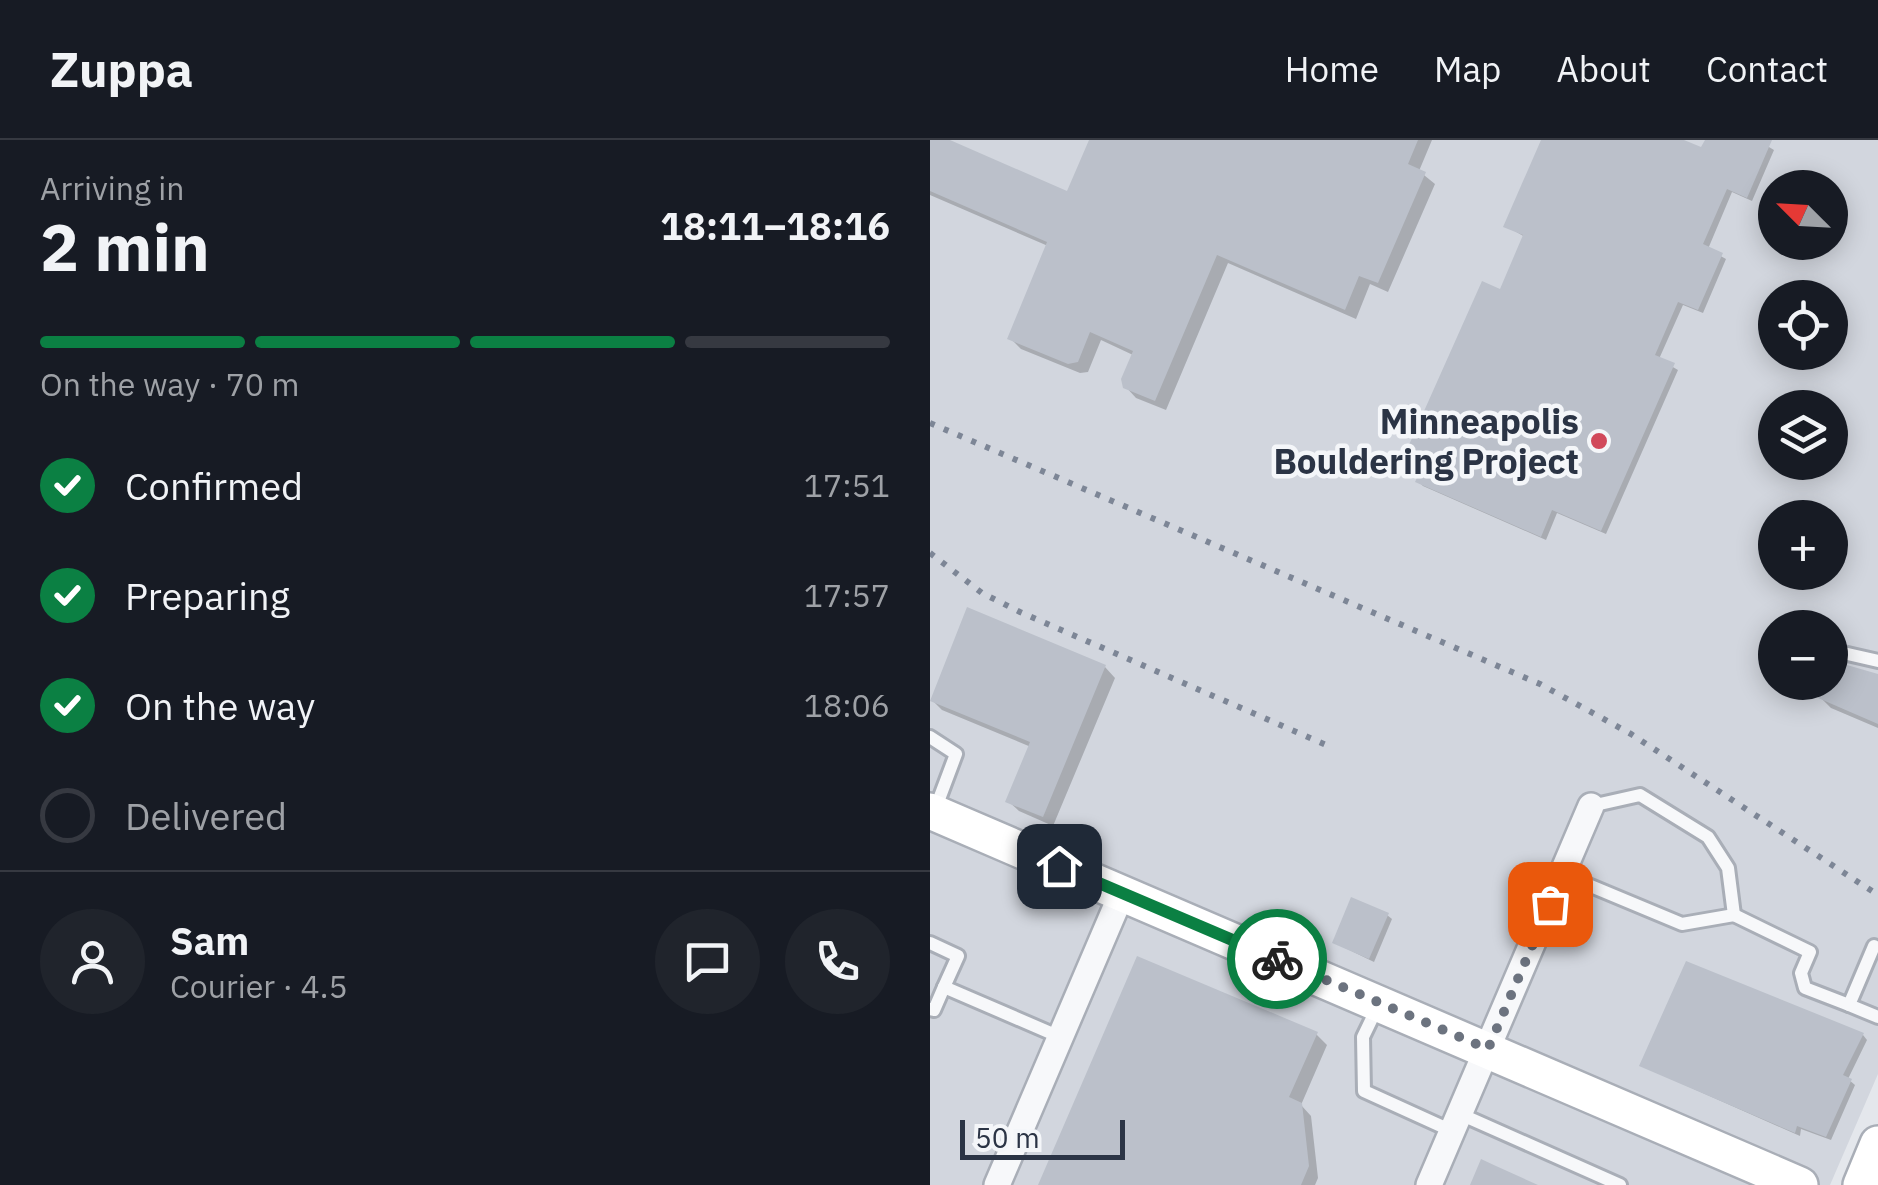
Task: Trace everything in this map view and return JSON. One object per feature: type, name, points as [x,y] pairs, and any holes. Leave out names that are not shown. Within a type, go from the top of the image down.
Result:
[{"type":"street","points":[[1429,1185],[1591,806]]},
{"type":"street","points":[[932,812],[1800,1185]]},
{"type":"street","points":[[996,1185],[1122,893]]},
{"type":"street","points":[[1860,1185],[1878,1144]]},
{"type":"lane","points":[[1848,654],[1878,661]]},
{"type":"lane","points":[[930,737],[956,754],[932,812]]},
{"type":"lane","points":[[1591,806],[1640,794],[1708,837],[1728,868],[1734,915]]},
{"type":"lane","points":[[1562,874],[1682,924],[1734,915],[1810,952],[1801,973],[1805,988],[1878,1017]]},
{"type":"lane","points":[[930,943],[958,956],[931,1012]]},
{"type":"lane","points":[[1849,1005],[1874,946]]},
{"type":"lane","points":[[944,987],[1060,1037]]},
{"type":"lane","points":[[1379,1003],[1364,1037],[1364,1090],[1620,1185]]},
{"type":"shaded area","points":[[930,140],[1878,140],[1878,1074],[1830,1185],[930,1185]]},
{"type":"building","points":[[930,140],[950,140],[1067,191],[1089,140],[1418,140],[1408,164],[1426,172],[1378,283],[1359,276],[1345,310],[1217,255],[1155,401],[1123,388],[1121,379],[1133,351],[1090,332],[1078,362],[1068,364],[1007,339],[1047,242],[930,191]]},
{"type":"building","points":[[1541,140],[1684,140],[1701,147],[1705,140],[1772,140],[1747,198],[1727,189],[1703,244],[1723,253],[1698,310],[1678,302],[1655,355],[1675,363],[1601,531],[1552,510],[1541,537],[1415,482],[1427,456],[1408,447],[1482,281],[1500,289],[1523,235],[1503,227]]},
{"type":"building","points":[[967,607],[1106,665],[1043,817],[1005,802],[1030,742],[930,701]]},
{"type":"building","points":[[1848,665],[1878,674],[1878,724],[1823,700],[1848,700]]},
{"type":"building","points":[[1351,897],[1389,913],[1369,959],[1332,943]]},
{"type":"building","points":[[1137,956],[1318,1032],[1289,1097],[1302,1103],[1309,1166],[1301,1185],[1038,1185]]},
{"type":"building","points":[[1686,961],[1864,1033],[1843,1075],[1852,1079],[1826,1137],[1797,1126],[1795,1133],[1639,1066]]},
{"type":"building","points":[[1481,1159],[1496,1166],[1538,1185],[1470,1185]]},
{"type":"railway","points":[[930,423],[1540,684],[1631,734],[1878,895]]},
{"type":"railway","points":[[930,553],[982,593],[1020,612],[1331,747]]},
{"type":"way so far","points":[[1277,959],[1488,1049],[1550,904]]},
{"type":"place","name":"Minneapolis Bouldering Project","points":[[1599,441]]},
{"type":"route","points":[[1059,866],[1277,959]]}]
